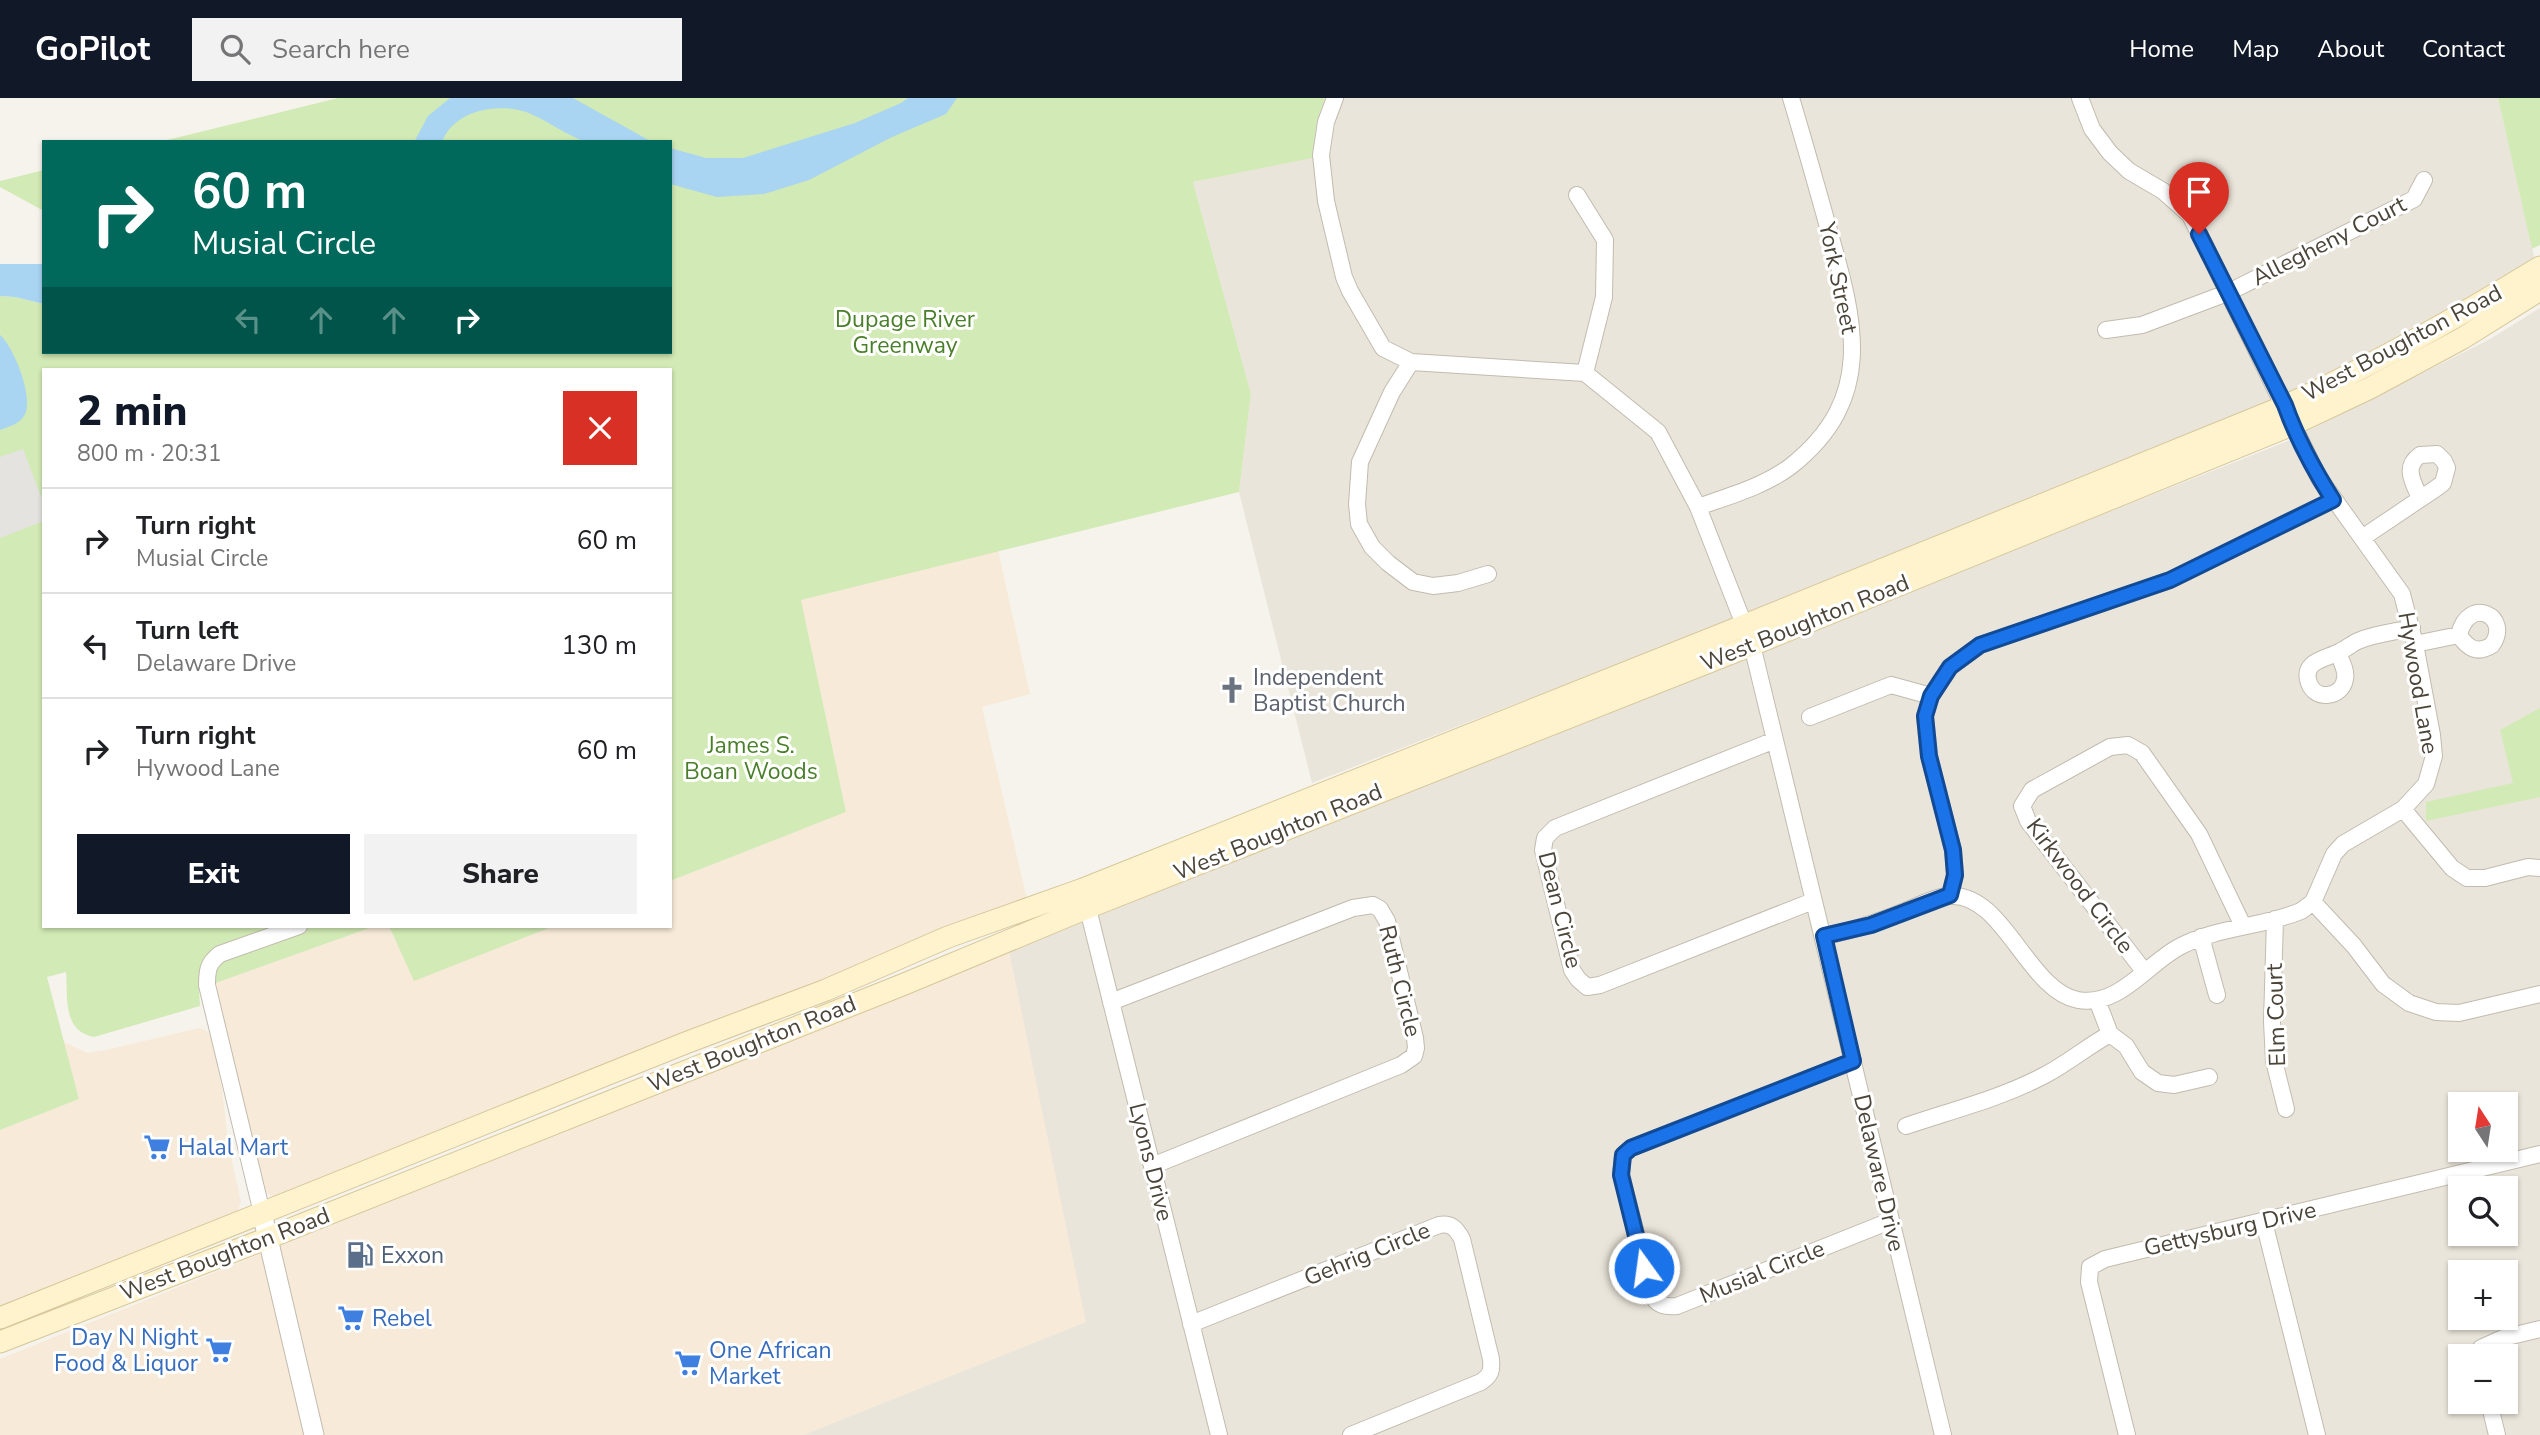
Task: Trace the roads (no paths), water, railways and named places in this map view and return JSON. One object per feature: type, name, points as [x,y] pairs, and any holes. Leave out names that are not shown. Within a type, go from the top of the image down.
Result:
[{"type":"main road","name":"West Boughton Road","points":[[0,1342],[268,1238],[983,951],[1085,898],[1752,645],[2288,415],[2540,267]]},
{"type":"main road","name":"West Boughton Road","points":[[1227,842],[1745,625],[2288,415],[2370,388],[2463,338],[2540,290]]},
{"type":"main road","name":"West Boughton Road","points":[[0,1318],[759,1014],[826,990],[979,926],[1085,898]]},
{"type":"street","points":[[1335,98],[1326,122],[1321,155],[1326,201],[1344,277],[1383,348],[1411,362],[1585,373],[1604,297],[1605,240],[1577,195]]},
{"type":"street","name":"York Street","points":[[1698,507],[1748,489],[1790,467],[1821,437],[1838,414],[1849,380],[1854,335],[1846,289],[1791,98]]},
{"type":"street","name":"Hywood Lane","points":[[2080,98],[2092,129],[2110,152],[2129,171],[2163,191],[2190,215],[2319,478],[2402,594],[2413,636],[2434,755],[2426,784],[2403,809],[2343,844],[2334,854],[2313,902]]},
{"type":"street","name":"Allegheny Court","points":[[2106,330],[2142,325],[2227,293],[2414,200],[2424,180]]},
{"type":"street","points":[[1411,362],[1392,392],[1360,462],[1357,504],[1359,524],[1372,547],[1413,582],[1433,586],[1458,583],[1488,574]]},
{"type":"street","name":"Delaware Drive","points":[[1585,373],[1658,432],[1698,507],[1752,645],[1943,1435]]},
{"type":"street","points":[[2362,538],[2420,498]]},
{"type":"street","points":[[1950,895],[1955,875],[1953,850],[1929,756],[1925,716],[1931,696],[1950,667],[1980,645],[2170,580],[2333,500]]},
{"type":"street","points":[[2338,653],[2358,641],[2459,635]]},
{"type":"street","points":[[1810,718],[1891,685],[1931,696]]},
{"type":"street","name":"Dean Circle","points":[[1775,740],[1555,828],[1545,838],[1543,850],[1572,970],[1587,987],[1600,985],[1813,901]]},
{"type":"street","name":"Kirkwood Circle","points":[[2144,971],[2028,821],[2022,806],[2032,790],[2110,747],[2128,745],[2142,753],[2199,834],[2243,926]]},
{"type":"street","points":[[2403,809],[2452,868],[2467,878],[2485,878],[2528,867],[2540,868]]},
{"type":"street","points":[[1824,936],[1871,925],[1950,895],[1974,899],[2060,993],[2077,1000],[2097,1000],[2112,996],[2171,952],[2201,937],[2301,911],[2313,902],[2354,946],[2383,984],[2409,1003],[2436,1012],[2459,1013],[2540,994]]},
{"type":"street","name":"Lyons Drive","points":[[1085,898],[1219,1435]]},
{"type":"street","name":"Ruth Circle","points":[[1111,1002],[1353,908],[1373,905],[1380,909],[1387,921],[1415,1038],[1414,1056],[1408,1062],[1152,1166]]},
{"type":"street","name":"Elm Court","points":[[2274,919],[2274,1061],[2286,1109]]},
{"type":"street","points":[[979,926],[983,951]]},
{"type":"street","points":[[291,928],[220,954],[211,961],[207,971],[207,985],[314,1435]]},
{"type":"street","points":[[2201,937],[2217,995]]},
{"type":"street","points":[[2097,1000],[2110,1034],[2126,1046],[2142,1072],[2158,1083],[2174,1085],[2209,1077]]},
{"type":"street","points":[[1906,1126],[2013,1090],[2048,1074],[2085,1047],[2110,1034]]},
{"type":"street","name":"Musial Circle","points":[[1853,1061],[1631,1148],[1623,1155],[1621,1175],[1652,1296],[1664,1306],[1677,1306],[1890,1221]]},
{"type":"street","name":"Gettysburg Drive","points":[[2127,1435],[2089,1282],[2090,1267],[2105,1259],[2540,1154]]},
{"type":"street","points":[[2264,1222],[2316,1435]]},
{"type":"street","name":"Gehrig Circle","points":[[1191,1324],[1439,1225],[1447,1224],[1457,1229],[1462,1238],[1491,1359],[1490,1376],[1351,1435]]},
{"type":"street","points":[[2490,1344],[2540,1329]]},
{"type":"street","points":[[2492,1414],[2497,1435]]},
{"type":"water","points":[[450,98],[573,98],[648,140],[583,140],[528,113],[497,108],[474,112],[464,117],[447,132],[443,140],[415,140],[428,116]]},
{"type":"water","points":[[908,98],[957,98],[946,114],[892,137],[809,180],[764,194],[717,197],[672,185],[672,149],[706,158],[743,158],[855,123]]},
{"type":"water","points":[[0,264],[42,264],[42,304],[0,296]]},
{"type":"water","points":[[0,335],[17,362],[25,387],[27,408],[22,419],[0,430]]},
{"type":"place","name":"Independent Baptist Church","points":[[1232,690]]},
{"type":"place","name":"Halal Mart","points":[[157,1147]]},
{"type":"place","name":"Exxon","points":[[360,1255]]},
{"type":"place","name":"Rebel","points":[[351,1318]]},
{"type":"place","name":"Day N Night Food & Liquor","points":[[219,1350]]},
{"type":"place","name":"One African Market","points":[[688,1363]]},
{"type":"park label","name":"Dupage River Greenway","points":[[905,332]]},
{"type":"park label","name":"James S. Boan Woods","points":[[751,758]]}]
